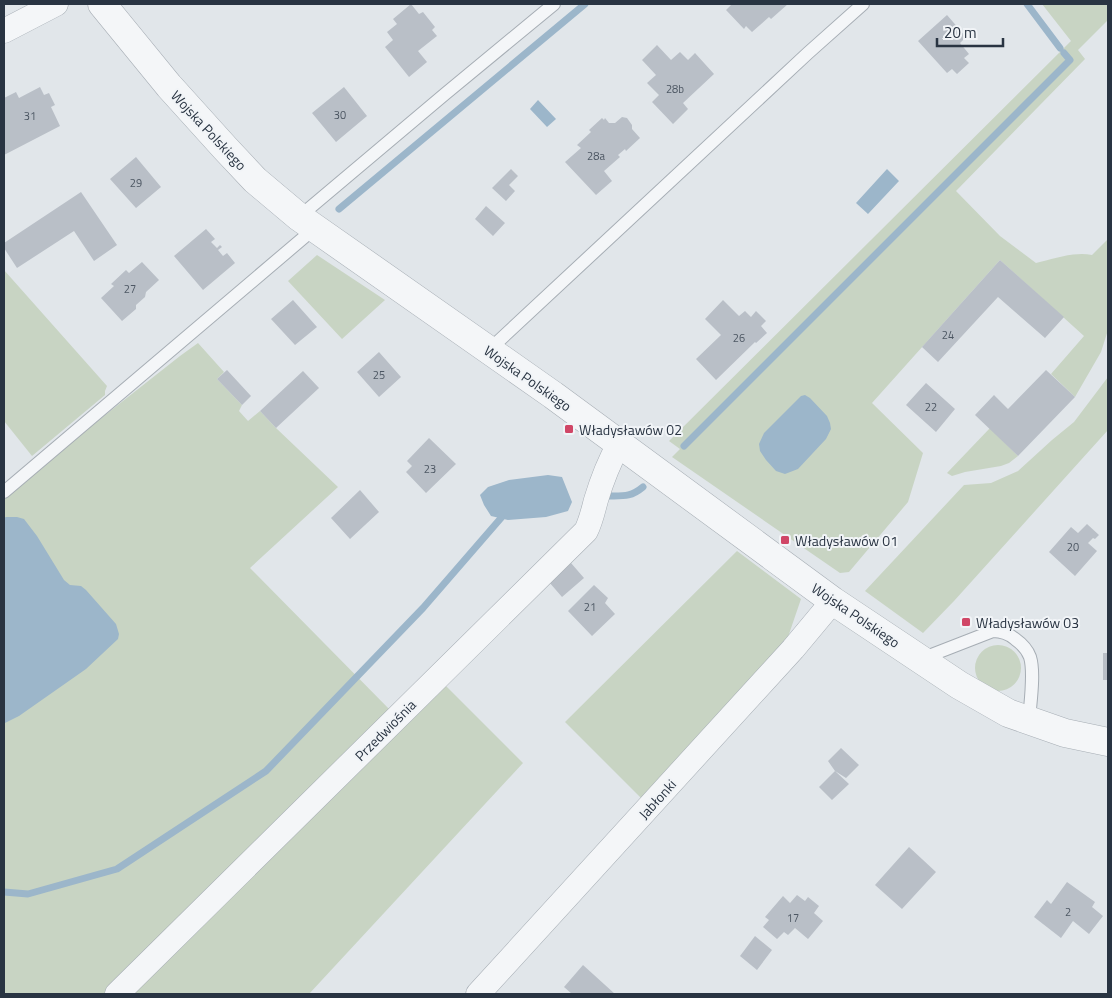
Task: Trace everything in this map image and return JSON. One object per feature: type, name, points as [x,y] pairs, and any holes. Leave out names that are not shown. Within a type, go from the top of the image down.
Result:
[{"type":"street","points":[[4,31],[56,4]]},
{"type":"street","name":"Wojska Polskiego","points":[[102,4],[169,86],[225,148],[255,180],[307,223],[553,395],[833,601],[921,659],[1008,714],[1065,733],[1108,742]]},
{"type":"street","name":"Przedwiośnia","points":[[117,994],[586,531],[603,477],[610,459],[619,444]]},
{"type":"street","name":"Jabłonki","points":[[478,994],[794,649],[833,601]]},
{"type":"lane","points":[[4,492],[307,223],[311,207],[554,4]]},
{"type":"lane","points":[[489,350],[863,4]]},
{"type":"lane","points":[[921,659],[993,631],[1001,631],[1012,636],[1022,644],[1028,652],[1030,659],[1032,672],[1028,721]]},
{"type":"green space","points":[[1042,4],[1108,4],[1108,20],[1078,50],[1085,59],[956,191],[1000,236],[1036,263],[1071,255],[1092,255],[1108,239],[1108,330],[1101,352],[1075,397],[1051,374],[1084,336],[1000,260],[872,403],[923,453],[908,502],[849,572],[840,573],[672,457],[680,449],[669,441],[1071,41]]},
{"type":"green space","points":[[317,255],[385,300],[342,339],[288,281]]},
{"type":"green space","points":[[4,270],[107,386],[105,395],[32,456],[4,421]]},
{"type":"green space","points":[[198,343],[224,372],[217,379],[242,405],[239,411],[248,421],[260,411],[338,487],[250,568],[392,712],[105,994],[4,994],[4,500],[62,449]]},
{"type":"green space","points":[[1108,377],[1108,430],[923,633],[865,591],[964,485],[991,483],[1018,471],[1074,422]]},
{"type":"green space","points":[[990,428],[1018,456],[1001,466],[952,476],[947,473]]},
{"type":"green space","points":[[737,551],[801,599],[788,637],[789,639],[643,800],[565,722]]},
{"type":"green space","points":[[994,645],[1002,645],[1011,649],[1017,655],[1021,668],[1017,681],[1011,687],[1002,691],[994,691],[985,687],[979,681],[975,672],[975,664],[979,655],[985,649]]},
{"type":"green space","points":[[444,684],[523,763],[309,994],[129,994]]},
{"type":"water","points":[[538,100],[556,119],[547,127],[530,109]]},
{"type":"water","points":[[887,169],[899,181],[868,214],[856,203]]},
{"type":"water","points":[[805,395],[827,416],[831,429],[826,439],[798,469],[785,474],[776,471],[766,460],[760,451],[759,444],[764,433],[801,396]]},
{"type":"water","points":[[548,475],[562,477],[572,502],[568,511],[546,517],[508,520],[491,516],[480,495],[488,487],[509,480]]},
{"type":"water","points":[[4,518],[24,519],[37,536],[64,580],[70,585],[81,586],[86,590],[116,624],[119,634],[118,639],[86,669],[19,716],[4,723]]},
{"type":"building","points":[[411,4],[419,14],[423,12],[435,27],[432,30],[437,36],[418,51],[427,62],[409,77],[385,47],[393,40],[387,32],[397,24],[393,19]]},
{"type":"building","points":[[732,4],[788,4],[752,32],[746,26],[744,29],[726,10]]},
{"type":"building","points":[[947,15],[966,37],[960,43],[969,54],[964,58],[969,63],[957,74],[952,69],[947,73],[918,41]]},
{"type":"building","points":[[657,45],[671,60],[680,52],[688,60],[695,53],[714,74],[683,103],[688,109],[673,124],[652,102],[659,95],[647,83],[656,75],[642,60]]},
{"type":"building","points":[[40,87],[44,95],[49,93],[55,105],[51,107],[60,126],[4,155],[4,98],[16,92],[19,98]]},
{"type":"building","points":[[344,87],[367,116],[336,142],[312,113]]},
{"type":"building","points":[[622,117],[627,118],[632,125],[632,129],[640,138],[626,151],[625,149],[618,155],[620,157],[604,171],[612,181],[596,195],[565,162],[581,148],[577,145],[602,118],[604,120],[605,118],[609,123],[615,123]]},
{"type":"building","points":[[136,157],[161,187],[136,208],[110,179]]},
{"type":"building","points":[[511,169],[518,176],[509,185],[515,191],[506,201],[492,188]]},
{"type":"building","points":[[81,192],[117,245],[94,261],[74,231],[17,268],[4,248],[4,243]]},
{"type":"building","points":[[486,206],[505,223],[493,236],[475,219]]},
{"type":"building","points":[[206,229],[215,239],[211,242],[217,248],[220,245],[222,247],[218,250],[223,256],[227,253],[235,263],[203,290],[174,256]]},
{"type":"building","points":[[1000,260],[1064,317],[1045,338],[998,297],[938,362],[922,347]]},
{"type":"building","points":[[142,262],[159,280],[146,292],[145,297],[136,305],[136,309],[122,321],[101,298],[114,286],[111,284],[126,270],[129,273]]},
{"type":"building","points":[[293,300],[317,327],[295,345],[271,319]]},
{"type":"building","points":[[723,300],[739,316],[745,311],[751,317],[756,311],[766,321],[761,326],[767,333],[755,342],[716,380],[696,359],[721,335],[705,319]]},
{"type":"building","points":[[379,352],[401,377],[379,397],[357,372]]},
{"type":"building","points":[[227,370],[251,396],[242,405],[217,379]]},
{"type":"building","points":[[1046,370],[1075,397],[1018,456],[975,415],[994,395],[1008,409]]},
{"type":"building","points":[[303,371],[319,388],[276,428],[260,411]]},
{"type":"building","points":[[926,383],[955,409],[936,432],[906,405]]},
{"type":"building","points":[[429,438],[456,464],[426,493],[406,472],[412,466],[407,461]]},
{"type":"building","points":[[360,490],[379,512],[350,539],[331,518]]},
{"type":"building","points":[[1087,524],[1099,535],[1088,543],[1097,551],[1075,576],[1049,552],[1071,527],[1078,533]]},
{"type":"building","points":[[571,563],[584,578],[562,597],[549,582]]},
{"type":"building","points":[[594,585],[608,598],[605,603],[615,614],[592,636],[568,611]]},
{"type":"building","points":[[1103,653],[1108,653],[1108,680],[1103,680]]},
{"type":"building","points":[[841,748],[859,765],[846,778],[835,771],[828,761]]},
{"type":"building","points":[[835,771],[849,784],[832,800],[819,787]]},
{"type":"building","points":[[909,847],[936,872],[902,909],[875,885]]},
{"type":"building","points":[[1067,882],[1095,902],[1092,907],[1103,916],[1089,934],[1073,921],[1061,938],[1034,917],[1047,900],[1051,904]]},
{"type":"building","points":[[797,895],[805,901],[808,897],[819,906],[814,913],[823,921],[808,939],[795,928],[788,935],[784,932],[777,939],[763,927],[769,920],[765,917],[783,896],[790,903]]},
{"type":"building","points":[[755,936],[772,950],[757,970],[740,956]]},
{"type":"building","points":[[583,965],[615,994],[572,994],[564,987]]},
{"type":"waterway","points":[[339,209],[585,4]]},
{"type":"waterway","points":[[1027,4],[1060,48]]},
{"type":"waterway","points":[[684,446],[1070,60],[1064,53]]},
{"type":"waterway","points":[[609,496],[635,493],[643,487]]},
{"type":"waterway","points":[[4,892],[28,894],[117,869],[266,771],[423,608],[501,518]]},
{"type":"place","name":"Władysławów 02","points":[[569,429]]},
{"type":"place","name":"Władysławów 01","points":[[785,540]]},
{"type":"place","name":"Władysławów 03","points":[[966,622]]}]
